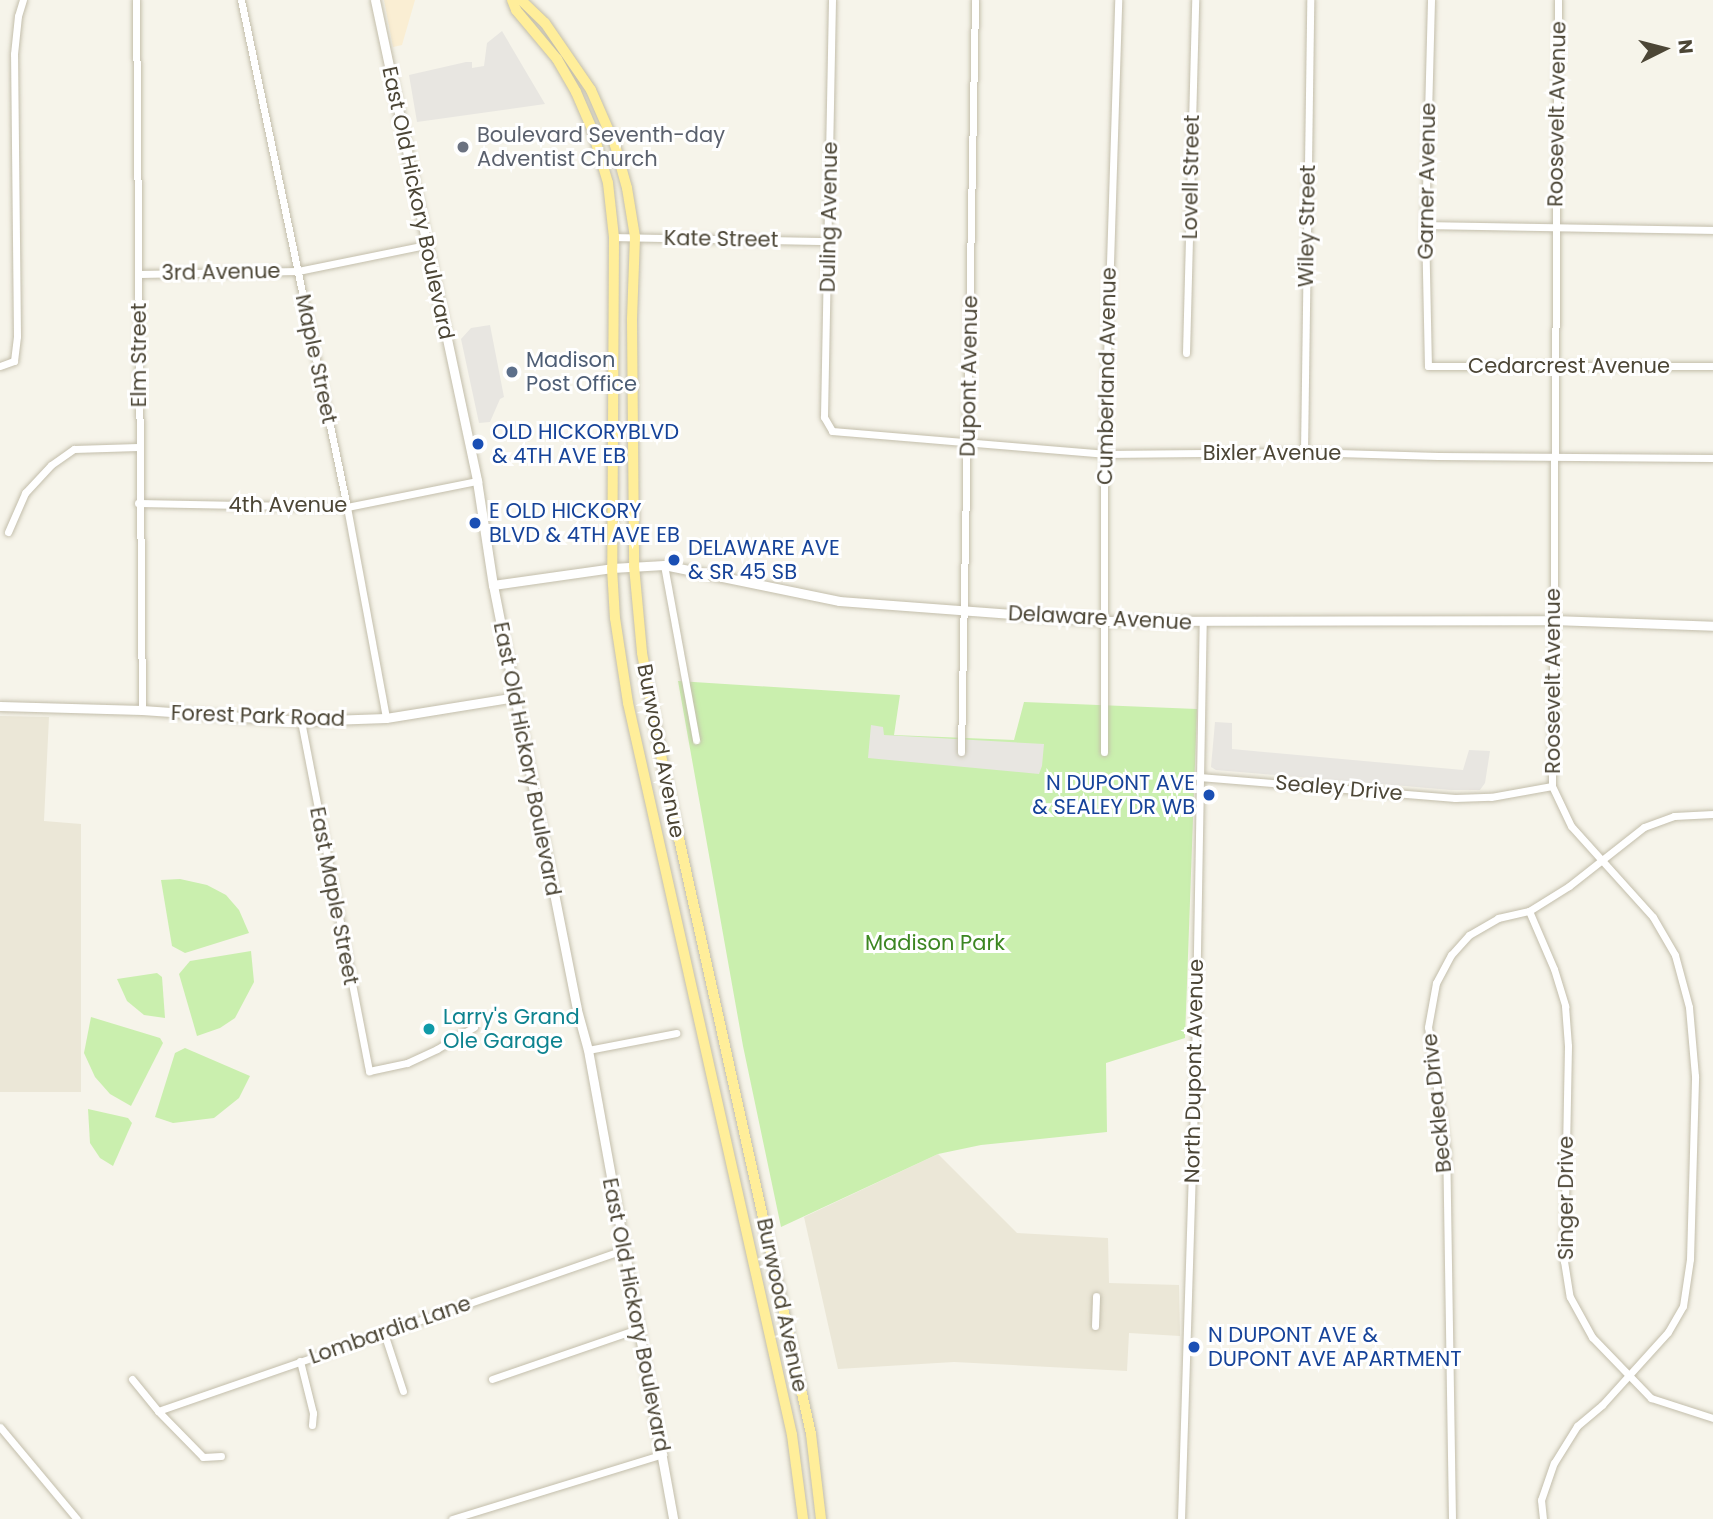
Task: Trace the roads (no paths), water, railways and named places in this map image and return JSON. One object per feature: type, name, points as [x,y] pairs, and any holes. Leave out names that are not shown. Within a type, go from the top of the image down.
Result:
[{"type":"main road","name":"Burwood Avenue","points":[[512,0],[516,10],[556,59],[592,129],[608,183],[614,237],[612,568],[615,618],[628,703],[792,1435],[803,1519]]},
{"type":"main road","name":"Burwood Avenue","points":[[521,0],[545,23],[574,62],[604,116],[623,167],[635,237],[632,320],[634,566],[642,653],[664,771],[811,1434],[821,1519]]},
{"type":"street","points":[[0,366],[13,361],[17,336],[14,54],[23,0]]},
{"type":"street","name":"Elm Street","points":[[136,0],[138,503],[142,710]]},
{"type":"street","name":"Maple Street","points":[[241,0],[347,508],[386,718]]},
{"type":"street","name":"East Old Hickory Boulevard","points":[[375,0],[477,481],[493,585],[588,1050],[673,1519]]},
{"type":"street","name":"Duling Avenue","points":[[832,0],[824,417],[832,431]]},
{"type":"street","name":"Dupont Avenue","points":[[961,752],[975,0]]},
{"type":"street","name":"Cumberland Avenue","points":[[1104,752],[1104,454],[1118,0]]},
{"type":"street","name":"Lovell Street","points":[[1186,353],[1195,0]]},
{"type":"street","name":"Wiley Street","points":[[1304,452],[1310,0]]},
{"type":"street","name":"Garner Avenue","points":[[1428,363],[1425,225],[1431,0]]},
{"type":"street","name":"Roosevelt Avenue","points":[[1543,1519],[1541,1500],[1554,1463],[1577,1426],[1668,1332],[1683,1306],[1690,1259],[1695,1076],[1689,1007],[1675,955],[1653,917],[1571,826],[1552,786],[1559,0]]},
{"type":"street","points":[[1425,225],[1713,230]]},
{"type":"street","name":"Kate Street","points":[[614,237],[829,241]]},
{"type":"street","name":"3rd Avenue","points":[[139,274],[298,271],[426,245]]},
{"type":"street","name":"Cedarcrest Avenue","points":[[1428,363],[1428,366],[1713,366]]},
{"type":"street","name":"Bixler Avenue","points":[[832,431],[1104,454],[1304,452],[1713,458]]},
{"type":"street","points":[[8,532],[25,493],[51,465],[74,449],[138,447]]},
{"type":"street","name":"4th Avenue","points":[[138,503],[347,508],[477,481]]},
{"type":"street","name":"Delaware Avenue","points":[[493,585],[612,568],[664,565],[839,601],[1105,621],[1203,623],[1553,620],[1713,626]]},
{"type":"street","name":"Burwood Avenue","points":[[664,565],[696,740]]},
{"type":"street","name":"North Dupont Avenue","points":[[1181,1519],[1203,623]]},
{"type":"street","name":"Forest Park Road","points":[[0,706],[142,710],[301,721],[386,718],[515,697]]},
{"type":"street","name":"East Maple Street","points":[[301,721],[369,1071],[407,1063],[438,1049],[474,1027]]},
{"type":"street","name":"Sealey Drive","points":[[1199,777],[1478,799],[1552,786]]},
{"type":"street","name":"Becklea Drive","points":[[1452,1519],[1446,1150],[1428,1027],[1436,983],[1451,955],[1469,935],[1498,918],[1529,911],[1569,886],[1644,827],[1674,816],[1713,814]]},
{"type":"street","name":"Singer Drive","points":[[1529,911],[1554,969],[1564,1006],[1568,1046],[1564,1261],[1570,1297],[1592,1337],[1627,1377],[1651,1398],[1713,1418]]},
{"type":"street","points":[[588,1050],[676,1033]]},
{"type":"street","name":"Lombardia Lane","points":[[158,1411],[623,1250]]},
{"type":"street","points":[[1095,1326],[1096,1296]]},
{"type":"street","points":[[1178,1310],[1187,1310]]},
{"type":"street","points":[[492,1379],[637,1329]]},
{"type":"street","points":[[384,1332],[403,1391]]},
{"type":"street","points":[[300,1361],[313,1413],[312,1425]]},
{"type":"street","points":[[132,1379],[158,1411],[203,1457],[221,1456]]},
{"type":"street","points":[[0,1427],[77,1519]]},
{"type":"street","points":[[0,1442],[7,1436]]},
{"type":"street","points":[[452,1519],[663,1454]]},
{"type":"place","name":"Boulevard Seventh-day Adventist Church","points":[[463,147]]},
{"type":"place","name":"Madison Post Office","points":[[512,372]]},
{"type":"place","name":"OLD HICKORYBLVD & 4TH AVE EB","points":[[478,444]]},
{"type":"place","name":"E OLD HICKORY BLVD & 4TH AVE EB","points":[[475,523]]},
{"type":"place","name":"DELAWARE AVE & SR 45 SB","points":[[674,560]]},
{"type":"place","name":"N DUPONT AVE & SEALEY DR WB","points":[[1209,795]]},
{"type":"place","name":"Larry's Grand Ole Garage","points":[[429,1029]]},
{"type":"place","name":"N DUPONT AVE & DUPONT AVE APARTMENT","points":[[1194,1347]]},
{"type":"park label","name":"Madison Park","points":[[935,943]]}]
